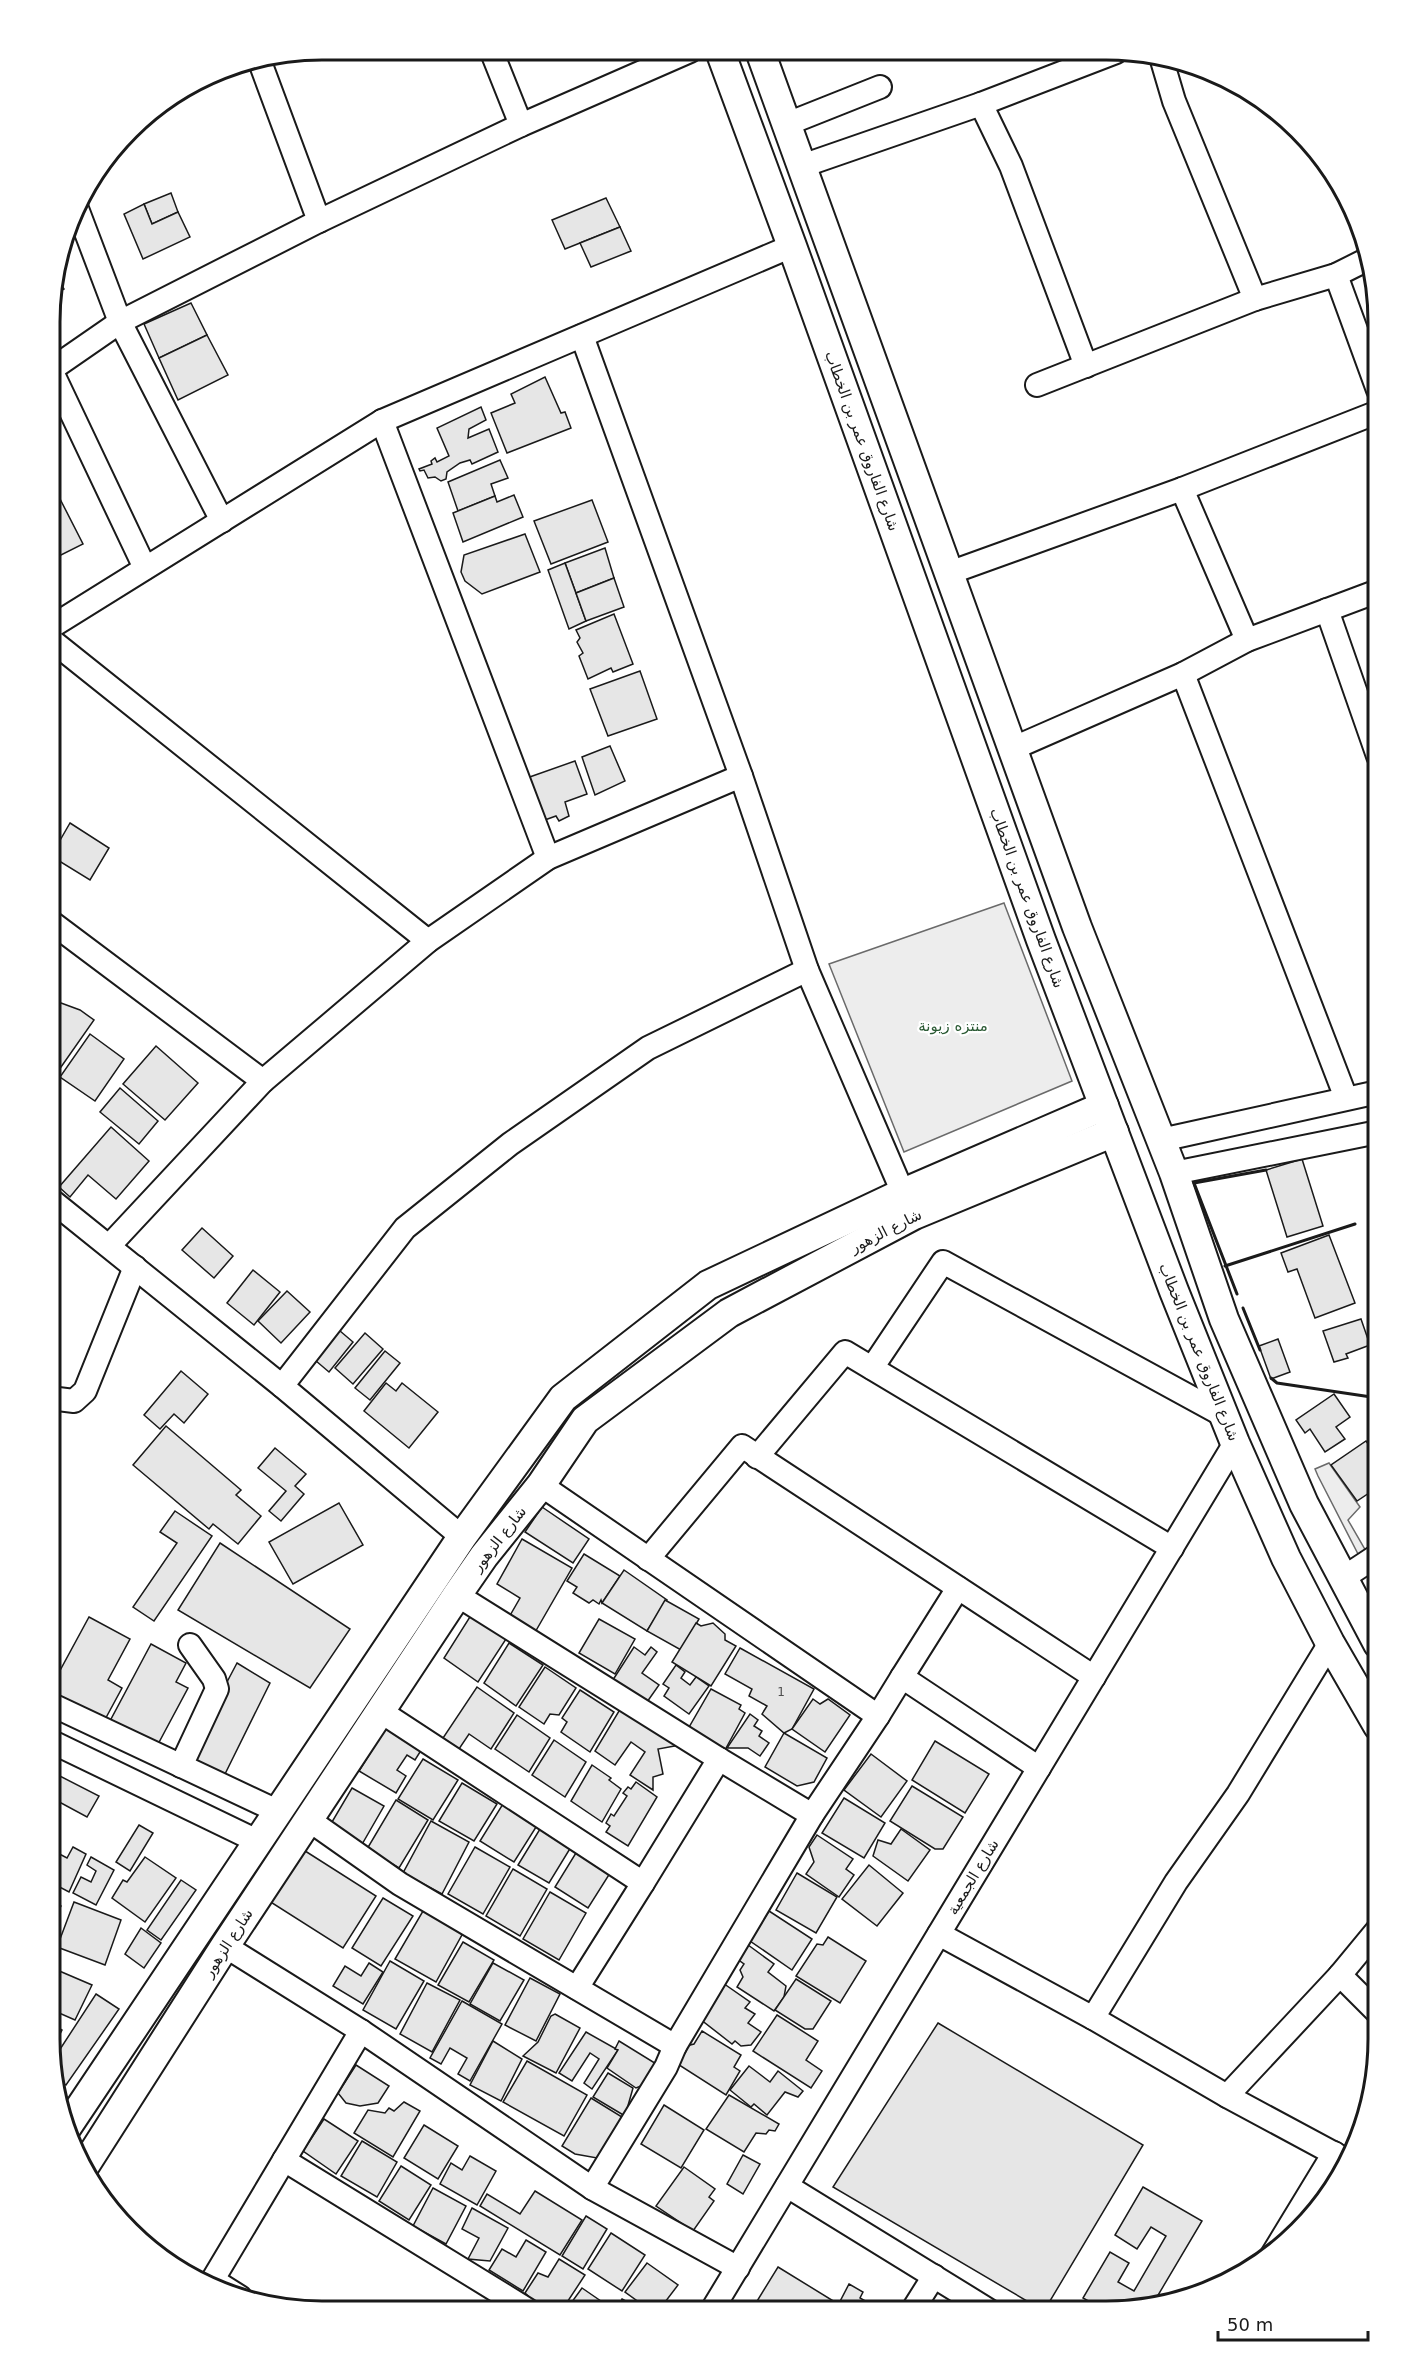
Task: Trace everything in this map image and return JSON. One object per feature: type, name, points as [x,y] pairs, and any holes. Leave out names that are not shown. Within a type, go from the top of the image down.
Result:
[{"type":"main road","name":"شارع الفاروق عمر بن الخطاب","points":[[720,60],[792,246],[1033,917],[1223,1414],[1286,1558],[1330,1643],[1368,1709]]},
{"type":"main road","points":[[764,60],[1077,927],[1174,1173],[1224,1318],[1304,1504],[1368,1625]]},
{"type":"main road","name":"شارع الزهور","points":[[73,2119],[462,1537],[563,1398],[708,1285],[903,1192],[1104,1106]]},
{"type":"main road","name":"شارع الزهور","points":[[89,2159],[225,1946],[484,1556],[541,1485],[585,1420],[729,1313],[914,1215],[1114,1132]]},
{"type":"main road","points":[[708,1285],[729,1313]]},
{"type":"street","points":[[495,60],[521,125]]},
{"type":"street","points":[[60,365],[120,322],[319,222],[521,125],[669,60]]},
{"type":"street","points":[[802,166],[981,104],[1095,60]]},
{"type":"street","points":[[262,67],[319,222]]},
{"type":"street","points":[[1164,67],[1174,101],[1255,300]]},
{"type":"street","points":[[787,124],[880,87]]},
{"type":"street","points":[[981,104],[1011,166],[1086,366]]},
{"type":"street","points":[[81,219],[120,322],[222,521]]},
{"type":"street","points":[[60,621],[382,421],[792,246]]},
{"type":"street","points":[[1037,385],[1255,300],[1336,275],[1361,262]]},
{"type":"street","points":[[1336,275],[1368,363]]},
{"type":"street","points":[[582,336],[741,776],[807,970],[903,1192]]},
{"type":"street","points":[[60,388],[145,568]]},
{"type":"street","points":[[949,573],[1182,489],[1368,416]]},
{"type":"street","points":[[382,421],[548,858]]},
{"type":"street","points":[[1182,489],[1246,640]]},
{"type":"street","points":[[1014,748],[1183,674],[1246,640],[1368,595]]},
{"type":"street","points":[[1327,610],[1368,727]]},
{"type":"street","points":[[60,647],[428,940]]},
{"type":"street","points":[[1183,674],[1346,1098]]},
{"type":"street","points":[[109,1246],[263,1081],[428,940],[548,858],[741,776]]},
{"type":"street","points":[[60,929],[263,1081]]},
{"type":"street","points":[[282,1386],[405,1228],[510,1144],[648,1048],[807,970]]},
{"type":"street","points":[[1161,1140],[1368,1094]]},
{"type":"street","points":[[1174,1173],[1368,1134]]},
{"type":"street","points":[[60,1207],[282,1386],[462,1537]]},
{"type":"street","points":[[872,1368],[944,1262],[1223,1414]]},
{"type":"street","points":[[60,1399],[74,1401],[85,1391],[135,1267]]},
{"type":"street","points":[[758,1457],[845,1352],[1172,1548]]},
{"type":"street","name":"شارع الجمعية","points":[[718,2301],[1235,1443]]},
{"type":"street","points":[[648,1559],[742,1446],[1094,1677]]},
{"type":"street","points":[[541,1485],[878,1716]]},
{"type":"street","points":[[1343,1578],[1368,1565]]},
{"type":"street","points":[[592,2188],[666,2067],[675,2046],[812,1815],[878,1716],[957,1588]]},
{"type":"street","points":[[458,1595],[812,1815]]},
{"type":"street","points":[[1093,2018],[1176,1882],[1238,1794],[1330,1643]]},
{"type":"street","points":[[181,1766],[217,1689],[214,1679],[190,1645]]},
{"type":"street","points":[[902,1677],[1039,1768]]},
{"type":"street","points":[[60,1709],[278,1811]]},
{"type":"street","points":[[380,1711],[643,1883]]},
{"type":"street","points":[[60,1746],[257,1841]]},
{"type":"street","points":[[577,1988],[719,1759]]},
{"type":"street","points":[[309,1820],[400,1884],[675,2046]]},
{"type":"street","points":[[939,1934],[1340,2157]]},
{"type":"street","points":[[1227,2096],[1341,1975],[1368,1941]]},
{"type":"street","points":[[225,1946],[361,2031],[592,2188],[738,2268]]},
{"type":"street","points":[[1341,1975],[1368,2003]]},
{"type":"street","points":[[214,2278],[361,2031]]},
{"type":"street","points":[[1299,2216],[1340,2157]]},
{"type":"street","points":[[284,2160],[513,2301]]},
{"type":"street","points":[[787,2186],[974,2301]]},
{"type":"street","points":[[918,2301],[934,2276]]},
{"type":"green space","name":"منتزه زيونة","points":[[1004,903],[1072,1081],[904,1152],[829,964]]},
{"type":"green space","points":[[1329,1463],[1360,1507],[1348,1520],[1368,1555],[1368,1574],[1318,1476],[1315,1469]]},
{"type":"building","points":[[171,193],[178,212],[152,224],[144,204]]},
{"type":"building","points":[[606,198],[620,227],[565,249],[552,220]]},
{"type":"building","points":[[144,204],[152,224],[178,212],[190,237],[143,259],[124,214]]},
{"type":"building","points":[[620,227],[631,251],[591,267],[580,243]]},
{"type":"building","points":[[191,303],[207,335],[159,358],[144,324]]},
{"type":"building","points":[[207,335],[228,375],[178,400],[159,358]]},
{"type":"building","points":[[545,377],[561,413],[565,412],[571,428],[507,453],[491,413],[515,403],[511,394]]},
{"type":"building","points":[[481,407],[486,420],[469,429],[468,438],[489,429],[498,452],[472,464],[470,460],[460,463],[447,472],[446,479],[441,481],[435,477],[428,478],[424,470],[419,469],[432,464],[431,461],[435,458],[437,462],[449,456],[437,428]]},
{"type":"building","points":[[500,460],[508,478],[491,484],[495,496],[458,511],[448,482]]},
{"type":"building","points":[[514,495],[523,517],[463,542],[453,513],[495,496],[497,502]]},
{"type":"building","points":[[60,499],[83,544],[60,556]]},
{"type":"building","points":[[592,500],[608,542],[551,564],[534,521]]},
{"type":"building","points":[[525,534],[540,572],[482,594],[465,581],[461,572],[464,555]]},
{"type":"building","points":[[605,548],[614,578],[576,593],[565,563]]},
{"type":"building","points":[[565,563],[586,621],[569,629],[548,570]]},
{"type":"building","points":[[614,578],[624,607],[586,621],[576,593]]},
{"type":"building","points":[[614,614],[633,664],[613,672],[611,668],[588,679],[579,656],[583,653],[577,642],[580,638],[576,630]]},
{"type":"building","points":[[640,671],[657,719],[608,736],[590,689]]},
{"type":"building","points":[[610,746],[625,781],[595,795],[582,757]]},
{"type":"building","points":[[575,761],[587,794],[565,802],[569,816],[559,821],[556,816],[542,821],[524,779]]},
{"type":"building","points":[[70,823],[109,848],[90,880],[60,862],[60,840]]},
{"type":"building","points":[[60,1004],[80,1010],[94,1020],[60,1068]]},
{"type":"building","points":[[90,1034],[124,1059],[95,1101],[60,1077]]},
{"type":"building","points":[[156,1046],[198,1083],[165,1120],[123,1084]]},
{"type":"building","points":[[120,1088],[158,1121],[139,1144],[100,1112]]},
{"type":"building","points":[[111,1127],[149,1161],[116,1199],[88,1175],[70,1197],[60,1186]]},
{"type":"building","points":[[1302,1159],[1323,1226],[1287,1237],[1266,1170]]},
{"type":"building","points":[[202,1228],[233,1256],[214,1278],[182,1250]]},
{"type":"building","points":[[1329,1235],[1355,1303],[1315,1318],[1297,1269],[1288,1272],[1281,1253]]},
{"type":"building","points":[[253,1270],[280,1292],[254,1325],[227,1303]]},
{"type":"building","points":[[287,1291],[310,1312],[281,1343],[258,1321]]},
{"type":"building","points":[[1361,1319],[1368,1346],[1346,1354],[1348,1358],[1334,1362],[1323,1331]]},
{"type":"building","points":[[333,1325],[353,1342],[329,1372],[309,1355]]},
{"type":"building","points":[[365,1333],[383,1349],[353,1384],[335,1368]]},
{"type":"building","points":[[1278,1339],[1290,1372],[1271,1379],[1259,1346]]},
{"type":"building","points":[[385,1351],[400,1363],[370,1400],[355,1388]]},
{"type":"building","points":[[181,1371],[208,1394],[184,1423],[174,1414],[160,1429],[144,1415]]},
{"type":"building","points":[[386,1383],[396,1391],[402,1383],[438,1412],[409,1448],[364,1411]]},
{"type":"building","points":[[1334,1394],[1350,1417],[1336,1427],[1345,1439],[1325,1452],[1310,1429],[1305,1433],[1296,1420]]},
{"type":"building","points":[[166,1426],[241,1490],[236,1495],[261,1516],[238,1544],[213,1524],[209,1529],[133,1465]]},
{"type":"building","points":[[1366,1441],[1368,1444],[1368,1494],[1357,1501],[1331,1465]]},
{"type":"building","points":[[275,1448],[306,1474],[295,1486],[304,1494],[281,1521],[269,1511],[286,1491],[258,1468]]},
{"type":"building","points":[[339,1503],[363,1545],[293,1584],[269,1542]]},
{"type":"building","points":[[542,1507],[589,1539],[573,1563],[525,1532]]},
{"type":"building","points":[[175,1511],[212,1536],[154,1621],[133,1607],[177,1543],[160,1532]]},
{"type":"building","points":[[522,1539],[572,1568],[534,1634],[508,1619],[520,1598],[497,1584]]},
{"type":"building","points":[[220,1543],[350,1629],[310,1688],[178,1610]]},
{"type":"building","points":[[584,1554],[620,1576],[602,1603],[601,1600],[599,1604],[593,1600],[589,1603],[573,1593],[577,1587],[567,1581]]},
{"type":"building","points":[[624,1570],[667,1600],[647,1631],[602,1603]]},
{"type":"building","points":[[665,1600],[699,1619],[681,1650],[647,1631]]},
{"type":"building","points":[[473,1612],[508,1636],[478,1682],[444,1658]]},
{"type":"building","points":[[89,1617],[130,1639],[108,1680],[122,1688],[102,1725],[60,1702],[60,1671]]},
{"type":"building","points":[[599,1619],[635,1639],[615,1674],[579,1653]]},
{"type":"building","points":[[696,1623],[701,1626],[713,1623],[725,1634],[725,1640],[736,1646],[711,1686],[672,1662]]},
{"type":"building","points":[[509,1643],[543,1665],[516,1706],[484,1683]]},
{"type":"building","points":[[151,1644],[186,1663],[176,1682],[188,1688],[157,1746],[110,1721]]},
{"type":"building","points":[[634,1647],[645,1655],[651,1647],[657,1652],[642,1673],[659,1685],[647,1702],[609,1686]]},
{"type":"building","points":[[740,1648],[814,1689],[792,1729],[784,1733],[762,1714],[767,1706],[749,1696],[752,1689],[725,1674]]},
{"type":"building","points":[[237,1663],[270,1683],[224,1776],[187,1758]]},
{"type":"building","points":[[676,1665],[685,1672],[681,1678],[690,1685],[696,1677],[709,1686],[689,1714],[664,1696],[669,1688],[663,1684]]},
{"type":"building","points":[[545,1667],[576,1688],[559,1715],[550,1714],[544,1724],[519,1707]]},
{"type":"building","points":[[477,1687],[514,1713],[491,1749],[469,1734],[459,1749],[443,1738]]},
{"type":"building","points":[[711,1689],[741,1705],[739,1709],[745,1713],[725,1750],[688,1729]]},
{"type":"building","points":[[580,1690],[614,1712],[590,1752],[561,1732],[567,1722],[562,1718]]},
{"type":"building","points":[[813,1699],[820,1704],[828,1699],[850,1715],[825,1752],[792,1729]]},
{"type":"building","points":[[622,1706],[685,1744],[658,1749],[663,1774],[653,1777],[653,1790],[630,1775],[645,1752],[631,1742],[615,1765],[595,1751]]},
{"type":"building","points":[[750,1714],[758,1720],[754,1726],[762,1731],[759,1736],[769,1743],[760,1756],[748,1748],[727,1748]]},
{"type":"building","points":[[517,1715],[550,1738],[529,1772],[495,1749]]},
{"type":"building","points":[[387,1726],[425,1744],[415,1760],[407,1755],[397,1770],[406,1776],[396,1793],[359,1771]]},
{"type":"building","points":[[784,1733],[827,1758],[814,1782],[797,1786],[765,1767]]},
{"type":"building","points":[[554,1740],[586,1762],[565,1797],[532,1775]]},
{"type":"building","points":[[935,1741],[989,1774],[965,1813],[912,1780]]},
{"type":"building","points":[[871,1754],[907,1781],[881,1817],[844,1790]]},
{"type":"building","points":[[423,1759],[458,1780],[433,1820],[398,1799]]},
{"type":"building","points":[[592,1765],[611,1778],[609,1780],[621,1789],[602,1822],[571,1801]]},
{"type":"building","points":[[60,1776],[99,1796],[87,1817],[60,1802]]},
{"type":"building","points":[[636,1782],[657,1797],[628,1846],[606,1832],[610,1826],[606,1823],[611,1814],[614,1816],[627,1796],[623,1793],[628,1787],[631,1789]]},
{"type":"building","points":[[462,1783],[497,1804],[474,1841],[439,1821]]},
{"type":"building","points":[[912,1786],[963,1817],[943,1849],[935,1849],[890,1821]]},
{"type":"building","points":[[352,1788],[384,1806],[361,1846],[329,1827]]},
{"type":"building","points":[[844,1798],[885,1823],[864,1858],[822,1833]]},
{"type":"building","points":[[506,1799],[538,1824],[514,1862],[480,1841]]},
{"type":"building","points":[[396,1800],[428,1820],[399,1868],[367,1849]]},
{"type":"building","points":[[431,1821],[469,1842],[442,1894],[403,1873]]},
{"type":"building","points":[[139,1825],[153,1833],[130,1871],[116,1862]]},
{"type":"building","points":[[540,1829],[571,1847],[549,1883],[518,1865]]},
{"type":"building","points":[[901,1829],[930,1850],[908,1881],[873,1856],[878,1840],[891,1844]]},
{"type":"building","points":[[817,1835],[853,1859],[846,1869],[854,1875],[839,1897],[806,1874],[814,1862],[809,1847]]},
{"type":"building","points":[[73,1847],[86,1854],[69,1892],[60,1887],[60,1854],[67,1858]]},
{"type":"building","points":[[475,1847],[510,1867],[483,1914],[448,1894]]},
{"type":"building","points":[[579,1848],[612,1870],[588,1908],[555,1887]]},
{"type":"building","points":[[302,1849],[376,1896],[343,1948],[269,1901]]},
{"type":"building","points":[[91,1857],[114,1870],[96,1905],[73,1893],[81,1877],[91,1882],[96,1871],[87,1865]]},
{"type":"building","points":[[145,1857],[176,1878],[145,1922],[112,1898],[123,1880],[127,1882]]},
{"type":"building","points":[[869,1865],[903,1893],[877,1926],[842,1899]]},
{"type":"building","points":[[513,1869],[547,1889],[520,1936],[486,1916]]},
{"type":"building","points":[[797,1873],[837,1897],[816,1933],[776,1910]]},
{"type":"building","points":[[181,1880],[196,1890],[161,1940],[147,1930]]},
{"type":"building","points":[[550,1892],[586,1913],[559,1960],[523,1939]]},
{"type":"building","points":[[383,1898],[413,1916],[381,1966],[352,1948]]},
{"type":"building","points":[[74,1902],[121,1920],[105,1965],[60,1948],[60,1939]]},
{"type":"building","points":[[423,1911],[463,1933],[436,1982],[395,1959]]},
{"type":"building","points":[[769,1911],[812,1939],[792,1970],[750,1941]]},
{"type":"building","points":[[141,1928],[161,1943],[144,1968],[125,1954]]},
{"type":"building","points":[[828,1937],[866,1961],[840,2003],[796,1976],[817,1944],[823,1945]]},
{"type":"building","points":[[463,1942],[494,1960],[469,2002],[438,1985]]},
{"type":"building","points":[[744,1942],[774,1964],[768,1972],[786,1986],[784,1997],[774,2011],[737,1987],[743,1977],[740,1970],[744,1964],[733,1956]]},
{"type":"building","points":[[390,1961],[424,1981],[396,2029],[363,2010]]},
{"type":"building","points":[[369,1963],[383,1972],[363,2004],[333,1986],[345,1966],[361,1976]]},
{"type":"building","points":[[493,1963],[524,1980],[500,2021],[470,2004]]},
{"type":"building","points":[[60,1971],[92,1985],[75,2020],[60,2013]]},
{"type":"building","points":[[530,1978],[560,1994],[536,2041],[505,2025]]},
{"type":"building","points":[[796,1979],[831,2001],[813,2029],[805,2029],[775,2010]]},
{"type":"building","points":[[720,1981],[750,2002],[745,2008],[755,2014],[748,2023],[761,2032],[751,2045],[741,2046],[735,2041],[732,2044],[700,2019]]},
{"type":"building","points":[[427,1983],[460,2000],[432,2052],[400,2034]]},
{"type":"building","points":[[96,1994],[119,2009],[66,2085],[62,2074],[61,2048]]},
{"type":"building","points":[[462,2001],[502,2024],[470,2081],[458,2074],[467,2058],[450,2048],[441,2064],[430,2058]]},
{"type":"building","points":[[555,2014],[580,2028],[556,2073],[523,2056],[538,2042],[551,2016]]},
{"type":"building","points":[[777,2015],[818,2041],[806,2060],[822,2071],[811,2088],[753,2051]]},
{"type":"building","points":[[938,2023],[1143,2145],[1050,2301],[1027,2301],[833,2187]]},
{"type":"building","points":[[702,2031],[741,2055],[734,2067],[740,2071],[726,2095],[676,2063],[686,2046],[694,2044]]},
{"type":"building","points":[[586,2032],[618,2050],[592,2089],[584,2083],[599,2059],[590,2053],[572,2081],[559,2073]]},
{"type":"building","points":[[493,2041],[522,2059],[501,2101],[470,2085]]},
{"type":"building","points":[[619,2041],[658,2065],[646,2084],[636,2088],[607,2068],[618,2050],[615,2049]]},
{"type":"building","points":[[527,2061],[587,2095],[564,2136],[503,2102]]},
{"type":"building","points":[[356,2065],[389,2086],[378,2103],[360,2106],[346,2103],[338,2093]]},
{"type":"building","points":[[749,2066],[770,2082],[778,2071],[803,2091],[798,2097],[785,2092],[767,2115],[754,2104],[751,2107],[730,2090]]},
{"type":"building","points":[[608,2073],[633,2088],[625,2116],[593,2097]]},
{"type":"building","points":[[729,2095],[779,2124],[775,2131],[769,2130],[766,2134],[756,2133],[744,2152],[706,2129]]},
{"type":"building","points":[[591,2098],[622,2117],[597,2158],[575,2154],[562,2146]]},
{"type":"building","points":[[404,2102],[420,2111],[393,2157],[354,2133],[368,2110],[385,2113],[389,2108],[394,2111]]},
{"type":"building","points":[[664,2105],[704,2130],[681,2168],[641,2144]]},
{"type":"building","points":[[324,2119],[358,2141],[336,2174],[303,2151]]},
{"type":"building","points":[[424,2125],[458,2146],[438,2179],[404,2158]]},
{"type":"building","points":[[362,2141],[397,2162],[377,2197],[341,2176]]},
{"type":"building","points":[[743,2155],[760,2164],[743,2194],[727,2184]]},
{"type":"building","points":[[470,2156],[496,2171],[477,2205],[440,2184],[451,2163],[462,2170]]},
{"type":"building","points":[[401,2166],[431,2185],[409,2220],[379,2201]]},
{"type":"building","points":[[684,2167],[715,2189],[709,2197],[714,2201],[693,2231],[656,2206]]},
{"type":"building","points":[[1143,2187],[1202,2221],[1158,2296],[1141,2299],[1088,2301],[1083,2298],[1110,2252],[1129,2263],[1118,2282],[1134,2291],[1166,2236],[1151,2227],[1137,2249],[1115,2235]]},
{"type":"building","points":[[433,2188],[466,2206],[446,2244],[413,2226]]},
{"type":"building","points":[[535,2191],[582,2220],[560,2255],[480,2206],[487,2194],[520,2214]]},
{"type":"building","points":[[472,2208],[508,2228],[490,2261],[468,2259],[479,2238],[462,2229]]},
{"type":"building","points":[[586,2216],[607,2229],[583,2269],[562,2256]]},
{"type":"building","points":[[611,2233],[645,2255],[622,2291],[588,2269]]},
{"type":"building","points":[[526,2240],[546,2252],[523,2291],[489,2270],[502,2249],[516,2257]]},
{"type":"building","points":[[559,2259],[585,2275],[568,2301],[533,2301],[525,2293],[538,2273],[548,2277]]},
{"type":"building","points":[[647,2263],[678,2285],[666,2301],[638,2301],[625,2292]]},
{"type":"building","points":[[778,2267],[833,2301],[757,2301]]},
{"type":"building","points":[[849,2284],[863,2292],[860,2298],[865,2301],[840,2301]]},
{"type":"building","points":[[582,2288],[601,2301],[573,2301]]},
{"type":"wall","points":[[1237,1294],[1194,1183],[1266,1170]]},
{"type":"wall","points":[[1225,1266],[1355,1224]]},
{"type":"wall","points":[[1243,1308],[1260,1350]]},
{"type":"wall","points":[[1271,1378],[1277,1383],[1368,1397]]}]
